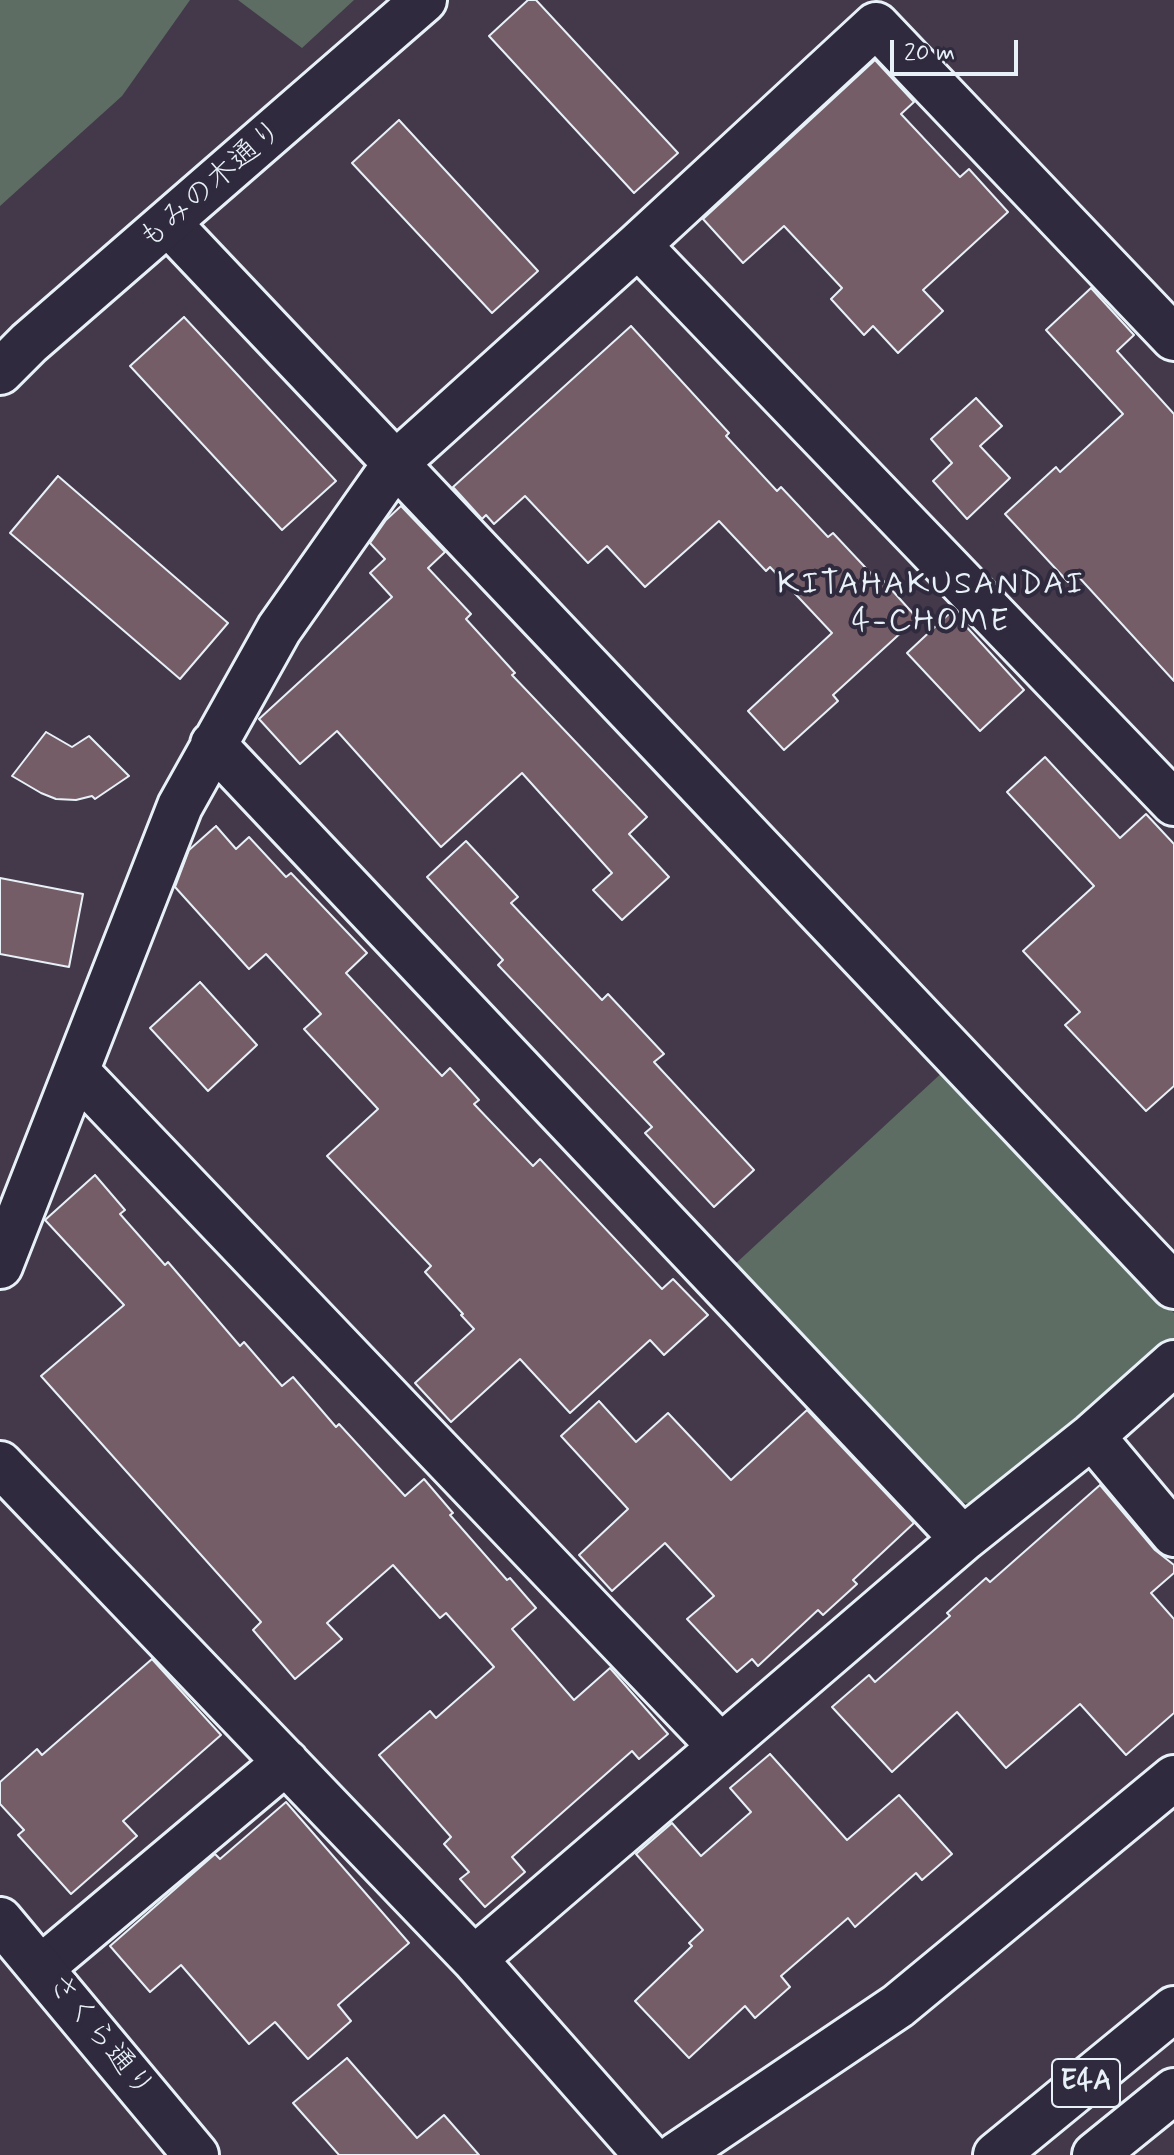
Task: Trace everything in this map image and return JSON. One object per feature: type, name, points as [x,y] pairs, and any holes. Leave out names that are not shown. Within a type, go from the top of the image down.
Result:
[{"type":"main road","name":"もみの木通り","points":[[0,372],[29,343],[424,0]]},
{"type":"main road","points":[[0,1266],[180,806],[279,629],[395,464],[876,25],[1174,338]]},
{"type":"main road","points":[[169,224],[1174,1286]]},
{"type":"main road","points":[[638,245],[1174,803]]},
{"type":"main road","points":[[213,744],[963,1539]]},
{"type":"main road","points":[[77,1072],[720,1746]]},
{"type":"main road","points":[[474,1959],[963,1539],[1092,1436],[1174,1363]]},
{"type":"main road","points":[[1092,1436],[1174,1534]]},
{"type":"main road","points":[[0,1464],[474,1959],[647,2155]]},
{"type":"main road","points":[[42,1967],[286,1762]]},
{"type":"main road","points":[[677,2155],[898,2006],[1174,1778]]},
{"type":"main road","name":"さくら通り","points":[[0,1920],[196,2155]]},
{"type":"main road","name":"E4A","points":[[996,2155],[1174,2009]]},
{"type":"main road","name":"E4A","points":[[1095,2155],[1174,2091]]},
{"type":"green space","points":[[0,0],[190,0],[122,96],[0,206]]},
{"type":"green space","points":[[238,0],[354,0],[302,48]]},
{"type":"green space","points":[[946,1069],[1174,1313],[1174,1344],[976,1504],[959,1502],[733,1266]]},
{"type":"building","points":[[528,0],[536,0],[678,153],[634,193],[489,36]]},
{"type":"building","points":[[875,60],[914,102],[901,114],[960,177],[969,169],[1008,212],[923,290],[943,311],[898,353],[873,326],[864,335],[831,299],[842,288],[784,226],[743,263],[703,219]]},
{"type":"building","points":[[399,120],[538,271],[492,313],[352,163]]},
{"type":"building","points":[[1091,288],[1134,335],[1117,351],[1174,414],[1174,681],[1076,574],[1068,582],[1005,514],[1056,467],[1060,472],[1123,414],[1046,330]]},
{"type":"building","points":[[184,317],[336,481],[282,530],[130,366]]},
{"type":"building","points":[[631,326],[729,433],[726,436],[777,491],[781,487],[828,537],[833,533],[878,581],[881,578],[917,618],[833,695],[838,701],[784,750],[748,711],[832,633],[770,567],[766,571],[719,521],[645,587],[607,546],[588,563],[525,496],[494,524],[486,515],[482,519],[453,487]]},
{"type":"building","points":[[976,398],[1002,426],[980,446],[1010,478],[967,519],[933,481],[952,463],[931,439]]},
{"type":"building","points":[[58,476],[228,623],[180,679],[10,533]]},
{"type":"building","points":[[401,506],[445,552],[428,568],[471,614],[466,619],[515,673],[512,675],[647,817],[629,834],[669,877],[622,920],[593,890],[612,873],[522,773],[441,847],[337,731],[300,764],[259,719],[392,597],[370,573],[385,559],[370,543],[386,520]]},
{"type":"building","points":[[952,611],[1024,690],[980,731],[907,653]]},
{"type":"building","points":[[46,732],[72,747],[89,736],[129,776],[95,799],[92,796],[76,800],[56,799],[41,793],[12,776]]},
{"type":"building","points":[[1045,757],[1120,838],[1146,814],[1174,844],[1174,1086],[1146,1111],[1065,1025],[1080,1012],[1023,951],[1094,886],[1007,792]]},
{"type":"building","points":[[216,826],[236,849],[249,837],[286,877],[291,873],[367,953],[346,973],[442,1076],[450,1068],[479,1100],[474,1104],[533,1166],[540,1159],[662,1289],[673,1279],[708,1315],[664,1355],[650,1340],[570,1413],[520,1359],[451,1422],[415,1383],[474,1329],[425,1272],[431,1266],[327,1156],[378,1109],[304,1029],[321,1014],[266,954],[249,969],[175,887],[189,850]]},
{"type":"building","points":[[466,841],[518,897],[511,903],[602,1000],[608,994],[664,1054],[654,1062],[754,1170],[714,1207],[645,1133],[652,1127],[498,965],[503,960],[427,877]]},
{"type":"building","points":[[0,878],[83,894],[69,967],[0,954]]},
{"type":"building","points":[[200,982],[257,1045],[208,1091],[150,1028]]},
{"type":"building","points":[[95,1175],[125,1210],[120,1214],[165,1265],[168,1262],[240,1346],[244,1342],[282,1386],[293,1377],[336,1427],[339,1424],[405,1496],[424,1479],[453,1513],[450,1515],[536,1608],[512,1629],[574,1700],[610,1668],[668,1734],[639,1759],[632,1751],[512,1857],[525,1872],[485,1907],[460,1879],[469,1872],[444,1844],[451,1837],[379,1755],[430,1711],[436,1718],[494,1667],[446,1613],[440,1618],[393,1565],[327,1623],[342,1639],[295,1679],[253,1630],[261,1622],[41,1376],[124,1305],[45,1220]]},
{"type":"building","points":[[599,1401],[636,1442],[668,1413],[731,1480],[807,1410],[914,1523],[853,1580],[857,1584],[823,1615],[818,1610],[758,1666],[752,1659],[737,1672],[687,1619],[714,1596],[665,1543],[612,1591],[579,1555],[628,1509],[561,1436]]},
{"type":"building","points":[[1100,1485],[1155,1550],[1174,1565],[1174,1573],[1151,1593],[1174,1619],[1174,1713],[1126,1755],[1080,1704],[1006,1768],[957,1712],[892,1772],[832,1707],[869,1675],[875,1682],[950,1616],[947,1613],[986,1578],[990,1582]]},
{"type":"building","points":[[152,1659],[221,1735],[123,1821],[137,1836],[71,1894],[18,1835],[24,1830],[0,1804],[0,1782],[37,1749],[42,1755]]},
{"type":"building","points":[[770,1754],[847,1840],[899,1795],[952,1854],[922,1880],[916,1873],[855,1927],[848,1918],[781,1976],[790,1987],[755,2018],[745,2006],[689,2058],[635,2001],[692,1946],[689,1943],[703,1930],[636,1854],[672,1823],[701,1856],[751,1812],[730,1788]]},
{"type":"building","points":[[286,1802],[409,1943],[338,2005],[351,2021],[308,2059],[275,2022],[249,2044],[181,1965],[150,1992],[110,1946],[215,1854],[220,1859]]},
{"type":"building","points":[[347,2058],[417,2138],[444,2115],[479,2155],[339,2155],[293,2103]]},
{"type":"district","name":"KITAHAKUSANDAI 4-CHOME","points":[[931,604]]}]
